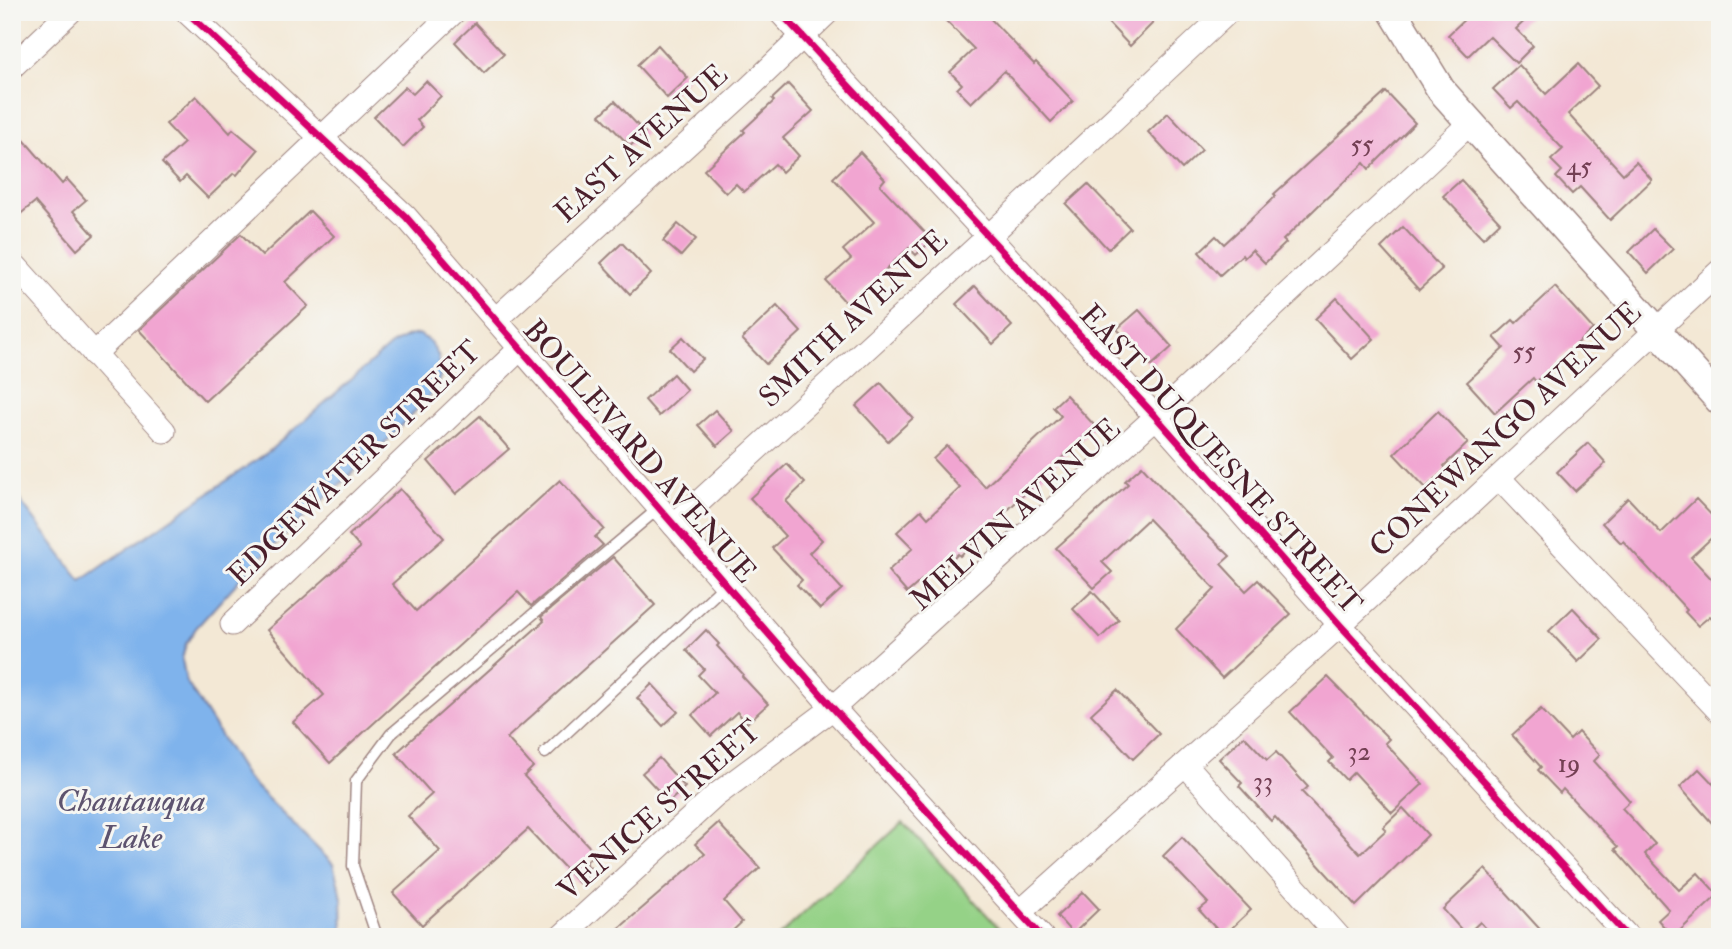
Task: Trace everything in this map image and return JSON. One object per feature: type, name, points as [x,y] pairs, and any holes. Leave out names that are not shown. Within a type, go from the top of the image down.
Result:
[{"type":"street","points":[[12,67],[70,12]]},
{"type":"street","name":"BOULEVARD AVENUE","points":[[187,12],[406,217],[834,708],[1042,937]]},
{"type":"street","points":[[94,354],[320,136],[454,12]]},
{"type":"street","name":"EAST DUQUESNE STREET","points":[[780,12],[1156,417],[1340,625],[1628,937]]},
{"type":"street","name":"EAST AVENUE","points":[[496,319],[749,88],[828,12]]},
{"type":"street","name":"SMITH AVENUE","points":[[674,525],[1228,12]]},
{"type":"street","points":[[1393,12],[1441,90],[1720,401]]},
{"type":"street","name":"MELVIN AVENUE","points":[[834,708],[1156,417],[1470,123]]},
{"type":"street","points":[[12,262],[164,431]]},
{"type":"street","name":"CONEWANGO AVENUE","points":[[1020,912],[1340,625],[1720,271]]},
{"type":"street","name":"EDGEWATER STREET","points":[[232,624],[521,348]]},
{"type":"street","points":[[1499,478],[1720,712]]},
{"type":"street","name":"VENICE STREET","points":[[561,937],[715,796],[834,708]]},
{"type":"street","points":[[1186,765],[1339,937]]},
{"type":"lane","points":[[377,937],[353,866],[356,781],[391,734],[659,508]]},
{"type":"lane","points":[[545,753],[726,584]]},
{"type":"green space","points":[[903,822],[1007,937],[778,937]]},
{"type":"water","name":"Chautauqua Lake","points":[[419,334],[430,342],[438,355],[441,374],[436,389],[392,436],[253,565],[196,628],[186,644],[182,659],[186,681],[247,778],[333,864],[342,898],[343,937],[12,937],[12,490],[81,581],[268,452],[391,345],[408,336]]},
{"type":"building","points":[[937,12],[984,12],[1073,101],[1051,122],[1004,71],[971,103],[957,89],[962,84],[950,72],[974,49]]},
{"type":"building","points":[[1098,12],[1143,12],[1153,23],[1130,46]]},
{"type":"building","points":[[1472,12],[1534,12],[1516,29],[1533,46],[1516,63],[1489,36],[1468,56],[1448,35]]},
{"type":"building","points":[[475,23],[504,54],[484,73],[455,42]]},
{"type":"building","points":[[658,45],[688,78],[667,98],[637,65]]},
{"type":"building","points":[[1578,64],[1598,86],[1568,114],[1623,174],[1636,162],[1652,180],[1610,220],[1580,187],[1572,194],[1556,177],[1562,171],[1551,160],[1563,149],[1518,102],[1511,108],[1493,89],[1519,65],[1546,94]]},
{"type":"building","points":[[426,81],[441,96],[417,120],[423,127],[403,147],[374,117],[405,87],[413,94]]},
{"type":"building","points":[[788,84],[813,111],[783,138],[799,156],[782,172],[775,164],[744,192],[736,184],[726,193],[704,170],[745,132],[743,130]]},
{"type":"building","points":[[1386,92],[1415,123],[1369,169],[1364,163],[1319,205],[1283,240],[1286,243],[1265,263],[1252,250],[1244,258],[1242,255],[1220,275],[1199,252],[1216,236],[1224,244],[1276,196],[1274,194]]},
{"type":"building","points":[[196,96],[230,133],[233,129],[258,150],[237,175],[234,173],[208,198],[186,176],[180,182],[162,163],[184,143],[166,124]]},
{"type":"building","points":[[615,101],[645,133],[630,146],[600,115]]},
{"type":"building","points":[[1168,113],[1202,150],[1182,169],[1148,132]]},
{"type":"building","points":[[12,126],[62,184],[67,179],[86,200],[73,211],[94,235],[77,250],[35,202],[12,221]]},
{"type":"building","points":[[860,152],[885,179],[880,185],[932,240],[916,255],[909,248],[848,305],[826,281],[851,259],[843,250],[874,222],[833,178]]},
{"type":"building","points":[[1461,180],[1500,222],[1483,238],[1443,196]]},
{"type":"building","points":[[1088,184],[1130,228],[1108,249],[1066,204]]},
{"type":"building","points":[[310,211],[334,236],[285,282],[308,306],[205,401],[139,330],[241,234],[262,256]]},
{"type":"building","points":[[678,224],[696,239],[681,256],[663,241]]},
{"type":"building","points":[[1403,227],[1442,269],[1419,290],[1381,248]]},
{"type":"building","points":[[1653,229],[1673,249],[1648,273],[1629,252]]},
{"type":"building","points":[[622,243],[651,274],[630,294],[601,263]]},
{"type":"building","points":[[975,286],[1012,326],[993,344],[956,304]]},
{"type":"building","points":[[1555,287],[1593,329],[1536,382],[1533,378],[1495,413],[1467,382],[1504,348],[1494,337],[1513,320],[1516,323]]},
{"type":"building","points":[[1337,298],[1374,339],[1352,359],[1315,319]]},
{"type":"building","points":[[777,306],[801,332],[766,364],[742,339]]},
{"type":"building","points":[[1139,310],[1172,347],[1151,366],[1117,329]]},
{"type":"building","points":[[683,337],[703,359],[690,371],[670,349]]},
{"type":"building","points":[[673,374],[687,390],[659,416],[645,400]]},
{"type":"building","points":[[881,383],[913,418],[888,441],[856,406]]},
{"type":"building","points":[[1066,395],[1095,426],[960,556],[958,554],[937,574],[933,570],[907,593],[888,571],[913,548],[897,532],[921,510],[928,518],[960,488],[933,459],[947,446],[985,487],[1061,416],[1053,407]]},
{"type":"building","points":[[715,410],[734,431],[717,446],[698,425]]},
{"type":"building","points":[[1438,411],[1468,443],[1426,488],[1394,454]]},
{"type":"building","points":[[480,416],[509,449],[456,494],[428,461]]},
{"type":"building","points":[[1588,443],[1606,463],[1575,491],[1557,472]]},
{"type":"building","points":[[787,464],[805,483],[786,501],[822,540],[809,553],[842,589],[820,609],[797,585],[802,580],[772,548],[785,536],[750,498]]},
{"type":"building","points":[[1142,466],[1183,511],[1230,556],[1221,564],[1246,591],[1258,580],[1291,614],[1222,678],[1176,629],[1215,589],[1148,519],[1102,562],[1112,572],[1094,588],[1056,548],[1128,484],[1125,481]]},
{"type":"building","points":[[560,480],[604,529],[595,537],[603,545],[531,606],[518,592],[330,763],[293,722],[324,695],[267,630],[360,548],[349,535],[400,489],[444,538],[392,584],[416,611]]},
{"type":"building","points":[[1628,498],[1661,533],[1696,499],[1720,524],[1720,530],[1691,557],[1720,588],[1720,626],[1710,616],[1698,626],[1685,612],[1687,610],[1623,541],[1621,543],[1602,523]]},
{"type":"building","points":[[613,557],[655,605],[507,738],[533,767],[524,776],[595,853],[585,863],[593,870],[579,883],[528,829],[422,925],[393,893],[440,851],[408,816],[432,794],[396,753],[544,621],[541,617]]},
{"type":"building","points":[[1092,591],[1119,620],[1100,638],[1073,609]]},
{"type":"building","points":[[1573,608],[1602,639],[1578,662],[1549,631]]},
{"type":"building","points":[[706,630],[768,704],[747,723],[737,712],[711,736],[692,715],[715,693],[698,675],[704,669],[686,650]]},
{"type":"building","points":[[1328,677],[1389,739],[1385,743],[1423,784],[1392,813],[1354,772],[1346,780],[1329,762],[1333,758],[1290,712]]},
{"type":"building","points":[[652,684],[678,712],[663,726],[637,698]]},
{"type":"building","points":[[1117,690],[1159,734],[1133,759],[1091,714]]},
{"type":"building","points":[[1541,709],[1570,740],[1578,732],[1600,755],[1594,761],[1630,801],[1622,808],[1655,844],[1645,854],[1679,890],[1698,873],[1718,895],[1673,937],[1658,920],[1669,910],[1615,849],[1618,847],[1563,789],[1560,793],[1538,770],[1541,767],[1512,735]]},
{"type":"building","points":[[1244,736],[1267,760],[1276,752],[1308,787],[1302,792],[1360,854],[1386,830],[1383,827],[1403,808],[1428,835],[1356,906],[1275,817],[1271,821],[1239,786],[1242,783],[1219,759]]},
{"type":"building","points":[[659,758],[685,787],[669,802],[642,773]]},
{"type":"building","points":[[1699,769],[1720,791],[1720,832],[1680,787]]},
{"type":"building","points":[[718,823],[760,868],[724,901],[742,922],[726,937],[609,937],[705,854],[695,844]]},
{"type":"building","points":[[1182,837],[1251,910],[1223,936],[1199,910],[1208,903],[1163,856]]},
{"type":"building","points":[[1485,869],[1547,937],[1494,937],[1480,922],[1466,935],[1443,909]]},
{"type":"building","points":[[1083,892],[1099,909],[1073,934],[1057,916]]},
{"type":"cycle path","points":[[187,12],[406,217],[833,708],[1042,937]]},
{"type":"cycle path","points":[[780,12],[1156,417],[1340,625],[1628,937]]}]
